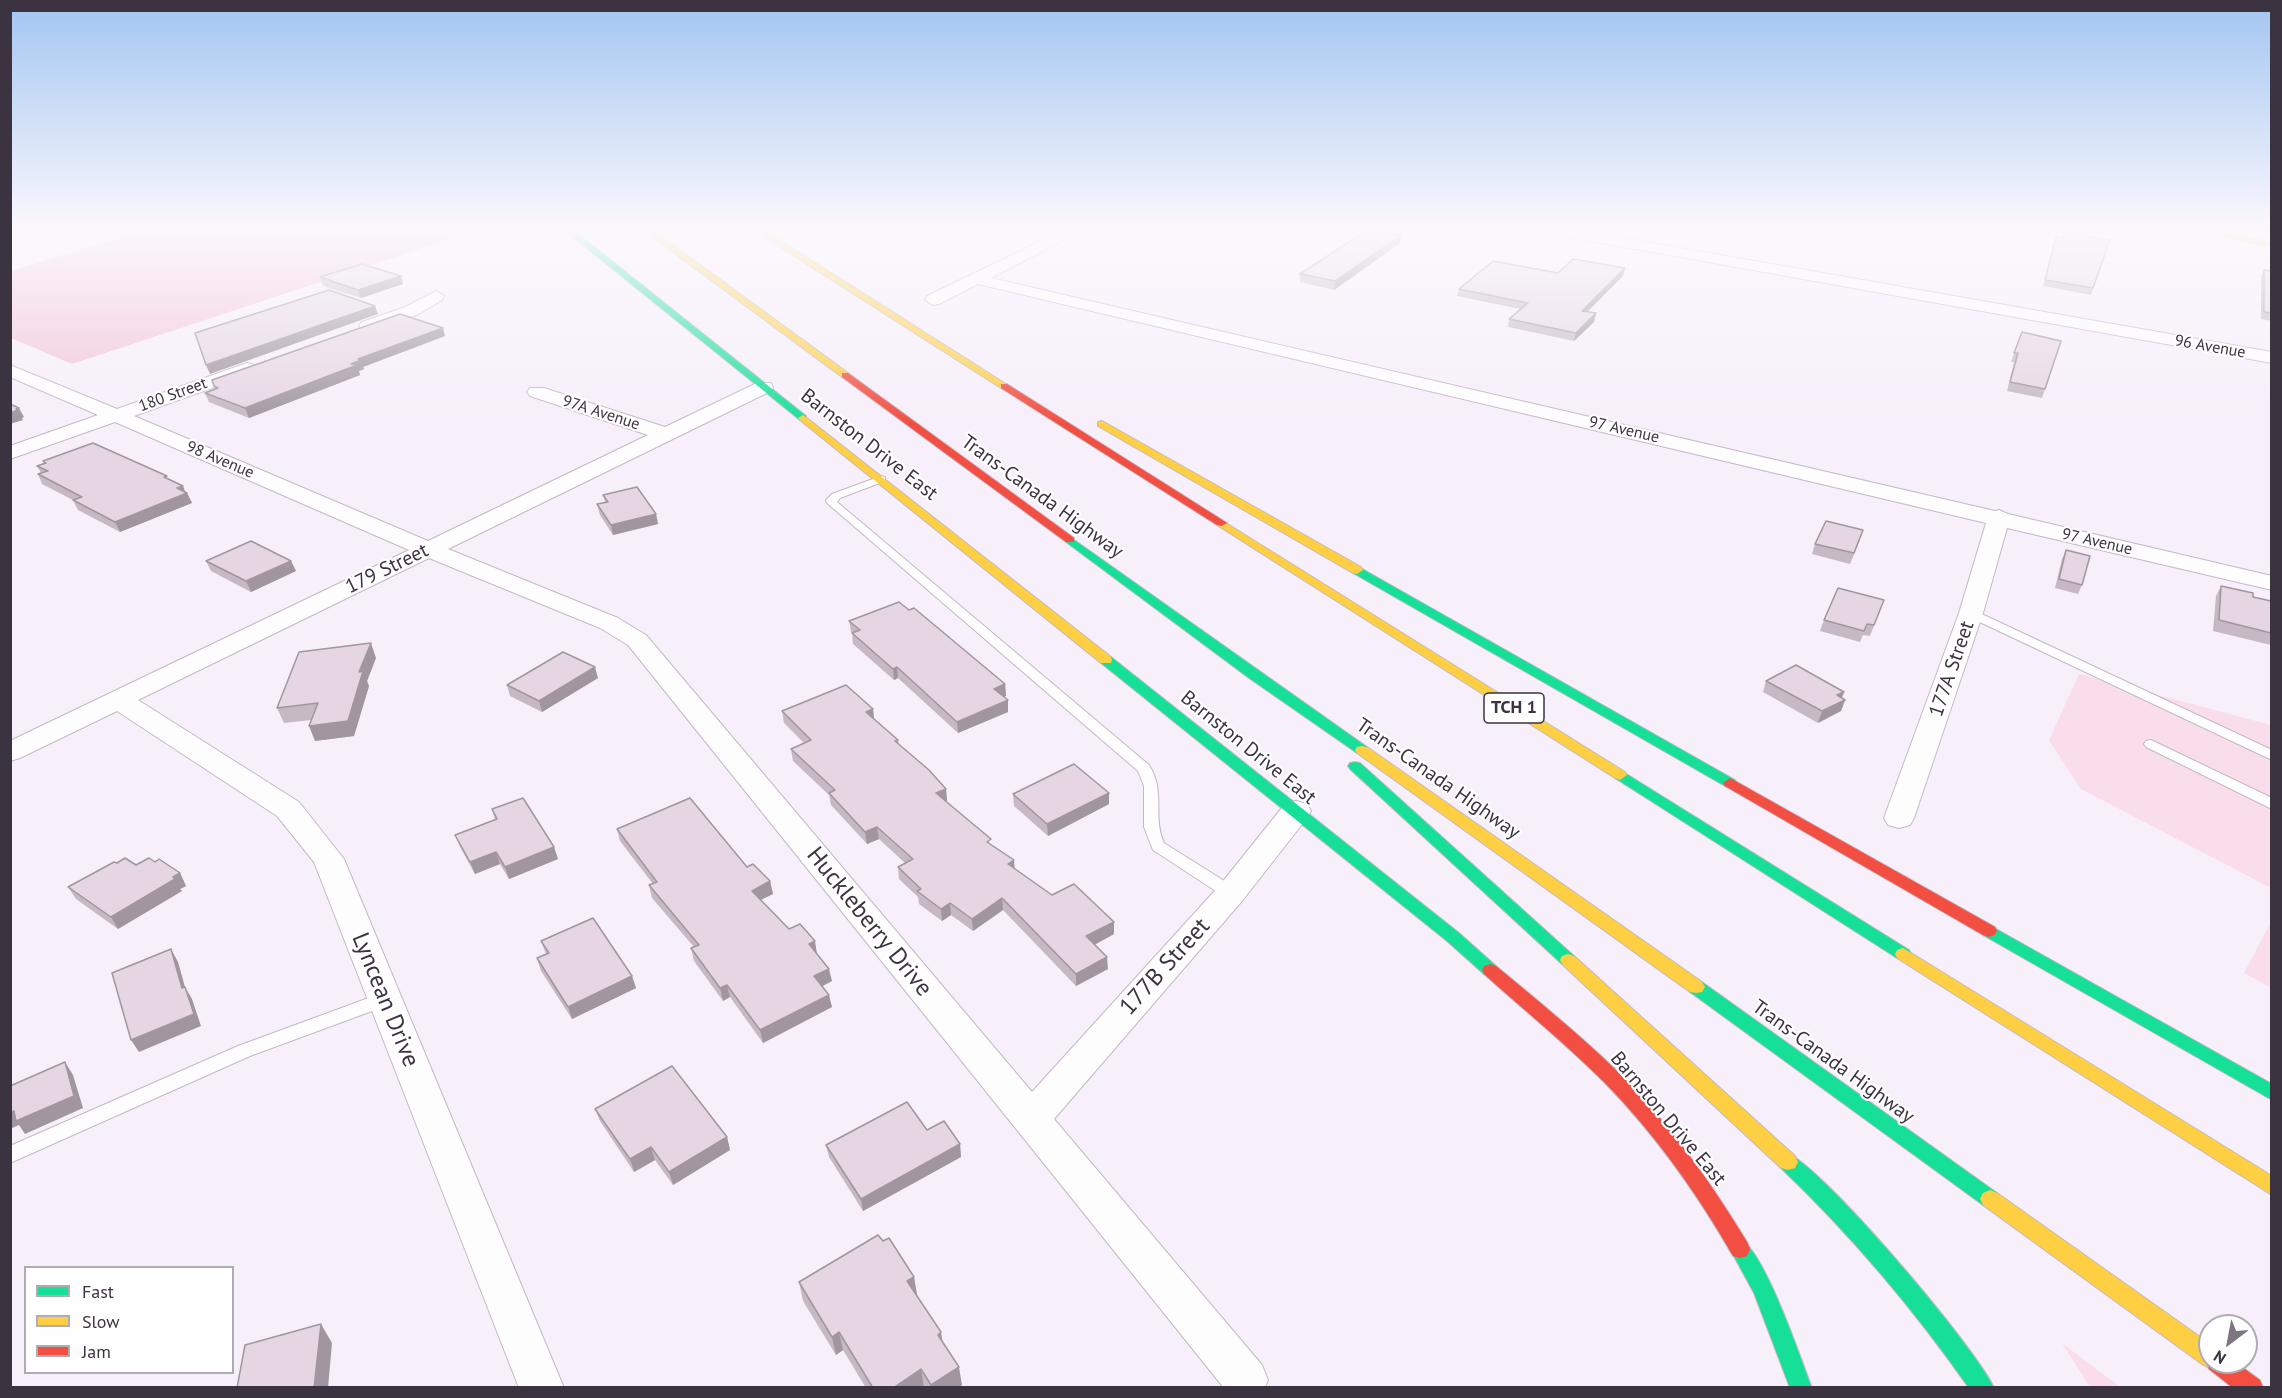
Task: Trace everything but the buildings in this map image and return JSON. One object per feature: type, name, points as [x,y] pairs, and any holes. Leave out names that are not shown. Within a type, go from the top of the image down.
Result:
[{"type":"main road","name":"Barnston Drive East","points":[[648,294],[1454,937],[1611,1077],[1664,1138],[1713,1202],[1763,1289],[1801,1388]]},
{"type":"main road","name":"Trans-Canada Highway","points":[[735,294],[1254,675],[1503,848],[2198,1348]]},
{"type":"main road","name":"TCH 1","points":[[860,294],[2271,1187]]},
{"type":"main road","points":[[865,294],[1013,375]]},
{"type":"main road","points":[[1085,415],[1178,465],[2271,1093]]},
{"type":"main road","points":[[1254,675],[1710,1088],[1819,1190],[1934,1319],[1983,1388]]},
{"type":"main road","points":[[1662,744],[2079,998]]},
{"type":"main road","points":[[2233,1374],[2252,1388]]},
{"type":"street","points":[[933,300],[945,294]]},
{"type":"street","name":"97 Avenue","points":[[1041,294],[2271,583]]},
{"type":"street","name":"96 Avenue","points":[[1913,294],[2271,358]]},
{"type":"street","points":[[354,331],[411,311],[436,296]]},
{"type":"street","name":"180 Street","points":[[10,453],[265,363]]},
{"type":"street","name":"98 Avenue","points":[[10,370],[429,549]]},
{"type":"street","name":"179 Street","points":[[10,752],[764,387]]},
{"type":"street","name":"97A Avenue","points":[[537,392],[665,435]]},
{"type":"street","name":"177A Street","points":[[1899,818],[1971,613],[1999,518]]},
{"type":"street","name":"Huckleberry Drive","points":[[429,549],[609,623],[637,640],[1246,1380]]},
{"type":"street","name":"Lyncean Drive","points":[[119,699],[288,809],[328,859],[542,1388]]},
{"type":"street","name":"177B Street","points":[[1030,1119],[1231,893],[1296,811]]},
{"type":"lane","points":[[881,479],[836,496],[831,500],[832,504],[1144,768],[1151,784],[1152,837],[1158,846],[1231,893]]},
{"type":"lane","points":[[1971,613],[2271,756]]},
{"type":"lane","points":[[2151,744],[2271,804]]},
{"type":"lane","points":[[10,1155],[244,1051],[385,999]]},
{"type":"shaded area","points":[[11,294],[283,294],[72,364],[11,338]]},
{"type":"shaded area","points":[[2079,674],[2271,725],[2271,888],[2081,789],[2049,740]]},
{"type":"shaded area","points":[[2271,922],[2272,988],[2244,973]]},
{"type":"shaded area","points":[[2062,1343],[2120,1387],[2090,1387]]},
{"type":"traffic: fast","points":[[648,294],[803,418]]},
{"type":"traffic: fast","points":[[1070,540],[1254,675],[1362,750]]},
{"type":"traffic: fast","points":[[1357,570],[1730,783]]},
{"type":"traffic: fast","points":[[1106,660],[1453,937],[1490,970]]},
{"type":"traffic: fast","points":[[1355,766],[1568,960]]},
{"type":"traffic: fast","points":[[1620,775],[1903,954]]},
{"type":"traffic: fast","points":[[1989,931],[2272,1093]]},
{"type":"traffic: fast","points":[[1696,987],[1990,1199]]},
{"type":"traffic: fast","points":[[1788,1162],[1841,1214],[1892,1270],[1983,1388]]},
{"type":"traffic: fast","points":[[1740,1249],[1763,1289],[1801,1388]]},
{"type":"traffic: slow","points":[[735,294],[845,375]]},
{"type":"traffic: slow","points":[[859,294],[1004,386]]},
{"type":"traffic: slow","points":[[803,418],[1106,660]]},
{"type":"traffic: slow","points":[[1102,424],[1357,570]]},
{"type":"traffic: slow","points":[[1221,523],[1620,775]]},
{"type":"traffic: slow","points":[[1362,750],[1696,987]]},
{"type":"traffic: slow","points":[[1903,954],[2272,1187]]},
{"type":"traffic: slow","points":[[1568,960],[1788,1162]]},
{"type":"traffic: slow","points":[[1990,1199],[2198,1348]]},
{"type":"traffic: jam","points":[[845,375],[1070,540]]},
{"type":"traffic: jam","points":[[1004,386],[1221,523]]},
{"type":"traffic: jam","points":[[1730,783],[1989,931]]},
{"type":"traffic: jam","points":[[1490,970],[1582,1049],[1647,1116],[1681,1158],[1740,1249]]},
{"type":"traffic: jam","points":[[2233,1374],[2252,1388]]}]
